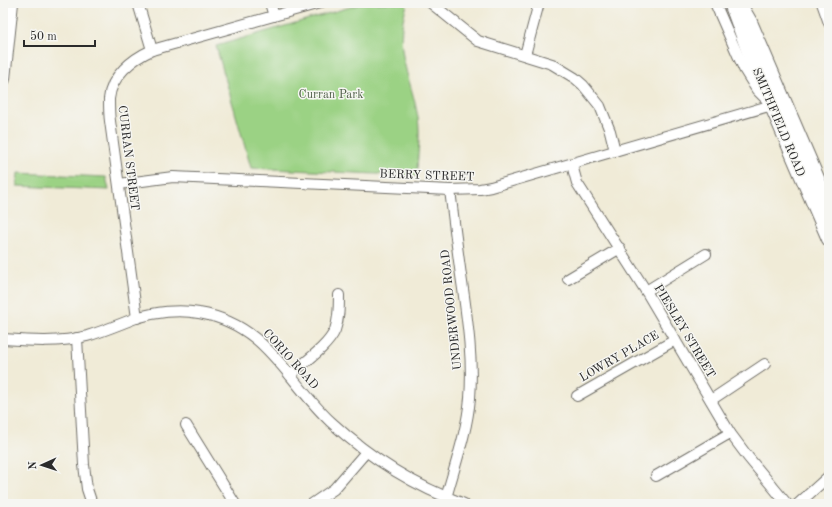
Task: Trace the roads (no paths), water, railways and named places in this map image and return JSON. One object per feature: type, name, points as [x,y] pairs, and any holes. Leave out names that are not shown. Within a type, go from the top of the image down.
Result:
[{"type":"main road","points":[[3,79],[11,3]]},
{"type":"main road","name":"SMITHFIELD ROAD","points":[[731,3],[752,60],[829,240]]},
{"type":"main road","points":[[743,9],[752,42],[774,94],[772,105],[781,111],[805,162],[819,180]]},
{"type":"main road","name":"SMITHFIELD ROAD","points":[[743,9],[819,180],[829,206]]},
{"type":"street","points":[[138,3],[152,50]]},
{"type":"street","points":[[270,3],[274,16]]},
{"type":"street","name":"CURRAN STREET","points":[[137,318],[110,121],[109,99],[116,80],[127,66],[140,55],[152,50],[320,3]]},
{"type":"street","points":[[431,3],[478,40],[552,64],[583,85],[600,106],[606,119],[615,151]]},
{"type":"street","points":[[525,55],[539,3]]},
{"type":"street","points":[[715,3],[744,69],[757,90],[772,105]]},
{"type":"street","points":[[822,3],[829,23]]},
{"type":"street","name":"BERRY STREET","points":[[119,184],[173,177],[450,190],[480,189],[572,165],[772,105]]},
{"type":"street","name":"PIESLEY STREET","points":[[572,165],[577,183],[620,248],[730,433],[787,504]]},
{"type":"street","name":"UNDERWOOD ROAD","points":[[446,498],[466,424],[470,397],[471,370],[467,318],[450,190]]},
{"type":"street","points":[[568,279],[620,248]]},
{"type":"street","points":[[646,291],[706,254]]},
{"type":"street","points":[[290,374],[322,347],[334,332],[338,319],[339,295]]},
{"type":"street","name":"CORIO ROAD","points":[[3,339],[41,341],[77,338],[88,336],[137,318],[165,312],[186,311],[219,318],[247,332],[257,339],[290,374],[309,399],[330,421],[366,452],[406,479],[446,498],[464,504]]},
{"type":"street","points":[[77,338],[84,465],[87,489],[92,504]]},
{"type":"street","name":"LOWRY PLACE","points":[[577,396],[675,340]]},
{"type":"street","points":[[711,400],[765,364]]},
{"type":"street","points":[[186,425],[235,504]]},
{"type":"street","points":[[656,476],[730,433]]},
{"type":"street","points":[[312,504],[334,489],[366,452]]},
{"type":"street","points":[[798,504],[829,476]]},
{"type":"park label","name":"Curran Park","points":[[331,94]]}]
